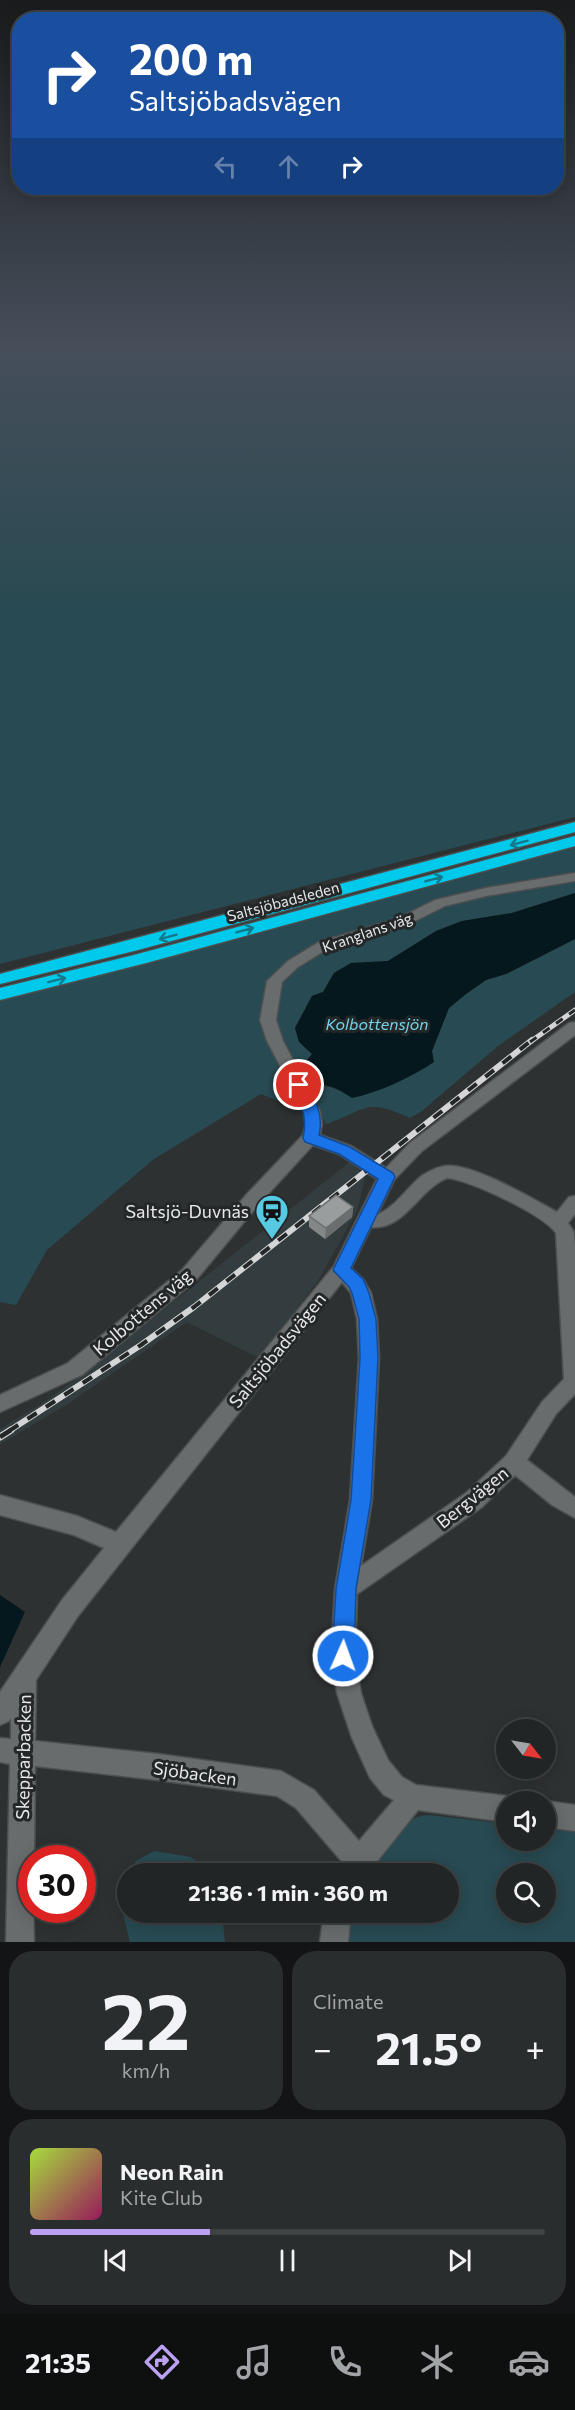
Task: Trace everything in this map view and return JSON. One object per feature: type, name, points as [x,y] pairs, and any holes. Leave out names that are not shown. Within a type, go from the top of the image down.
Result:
[{"type":"highway","name":"Saltsjöbadsleden","points":[[0,979],[575,827]]},
{"type":"highway","name":"Saltsjöbadsleden","points":[[0,994],[140,959],[575,841]]},
{"type":"street","name":"Kranglans väg","points":[[311,1138],[314,1124],[312,1111],[275,1041],[268,1020],[275,981],[293,964],[324,945],[402,922],[440,903],[486,892],[575,877]]},
{"type":"street","name":"Saltsjöbadsvägen","points":[[0,1713],[70,1608],[341,1270],[387,1177],[416,1147],[575,1027]]},
{"type":"street","points":[[311,1138],[345,1150],[387,1177]]},
{"type":"street","name":"Kolbottens väg","points":[[0,1404],[75,1369],[189,1275],[253,1199],[311,1138]]},
{"type":"street","points":[[366,1220],[378,1221],[388,1217],[430,1180],[446,1172],[469,1177],[556,1219],[565,1232],[574,1382]]},
{"type":"street","points":[[558,1222],[575,1202]]},
{"type":"street","points":[[341,1270],[357,1284],[361,1293],[367,1319],[369,1358],[361,1500],[346,1589],[343,1656],[349,1693],[361,1729],[379,1769],[393,1786],[413,1797],[496,1808]]},
{"type":"street","name":"Bergvägen","points":[[346,1589],[474,1500],[514,1462],[549,1408],[574,1382]]},
{"type":"street","points":[[514,1462],[542,1482],[562,1502],[575,1508]]},
{"type":"street","points":[[0,1505],[77,1526],[120,1544]]},
{"type":"street","name":"Skepparbacken","points":[[20,1942],[12,1750],[24,1679]]},
{"type":"street","name":"Sjöbacken","points":[[12,1750],[281,1784],[305,1798],[353,1863]]},
{"type":"street","points":[[359,1863],[413,1797]]},
{"type":"street","points":[[556,1815],[575,1818]]},
{"type":"street","points":[[334,1942],[337,1923]]},
{"type":"shaded area","points":[[0,435],[575,435],[575,817],[0,964]]},
{"type":"shaded area","points":[[575,847],[575,873],[485,889],[401,919],[321,943],[265,997],[305,1112],[261,1094],[154,1159],[47,1250],[16,1305],[0,1302],[0,1001],[247,937]]},
{"type":"shaded area","points":[[575,881],[575,893],[512,913],[462,921],[436,931],[388,961],[351,963],[334,973],[323,992],[312,996],[295,1028],[299,1041],[312,1054],[297,1073],[273,1021],[280,981],[296,966],[328,947],[406,925],[448,905],[488,894]]},
{"type":"shaded area","points":[[575,939],[575,992],[498,1046],[422,1111],[410,1118],[383,1108],[366,1108],[326,1124],[310,1095],[309,1087],[326,1086],[352,1097],[378,1089],[432,1051],[449,1008],[466,994],[486,980],[506,974]]},
{"type":"shaded area","points":[[352,1160],[365,1179],[357,1211],[318,1281],[259,1358],[187,1322],[68,1404],[0,1444],[0,1429],[79,1377]]},
{"type":"shaded area","points":[[429,1815],[496,1823],[496,1851],[556,1851],[556,1830],[575,1832],[575,1942],[339,1942],[343,1923],[459,1923],[459,1863],[369,1863],[382,1844],[406,1822]]},
{"type":"shaded area","points":[[154,1851],[191,1857],[198,1863],[135,1863]]},
{"type":"shaded area","points":[[125,1923],[223,1923],[225,1942],[130,1942]]},
{"type":"water","name":"Kolbottensjön","points":[[575,893],[575,939],[506,974],[486,980],[449,1008],[432,1051],[434,1062],[394,1084],[352,1098],[332,1087],[320,1084],[309,1085],[300,1079],[297,1073],[312,1054],[299,1042],[295,1028],[312,996],[323,992],[334,973],[351,963],[388,961],[436,931],[462,921],[512,913]]},
{"type":"water","points":[[0,1595],[25,1612],[0,1667]]},
{"type":"building","points":[[336,1195],[353,1207],[326,1228],[309,1216]]},
{"type":"railway","points":[[530,1042],[575,1010]]},
{"type":"railway","points":[[9,1431],[141,1345],[194,1307],[532,1040]]},
{"type":"railway","points":[[0,1437],[11,1430]]},
{"type":"place","name":"Saltsjö-Duvnäs","points":[[272,1240]]},
{"type":"route","points":[[299,1085],[312,1111],[314,1124],[311,1138],[345,1150],[387,1177],[341,1270],[357,1284],[361,1293],[367,1319],[369,1358],[361,1500],[358,1529],[346,1589],[343,1656]]}]
